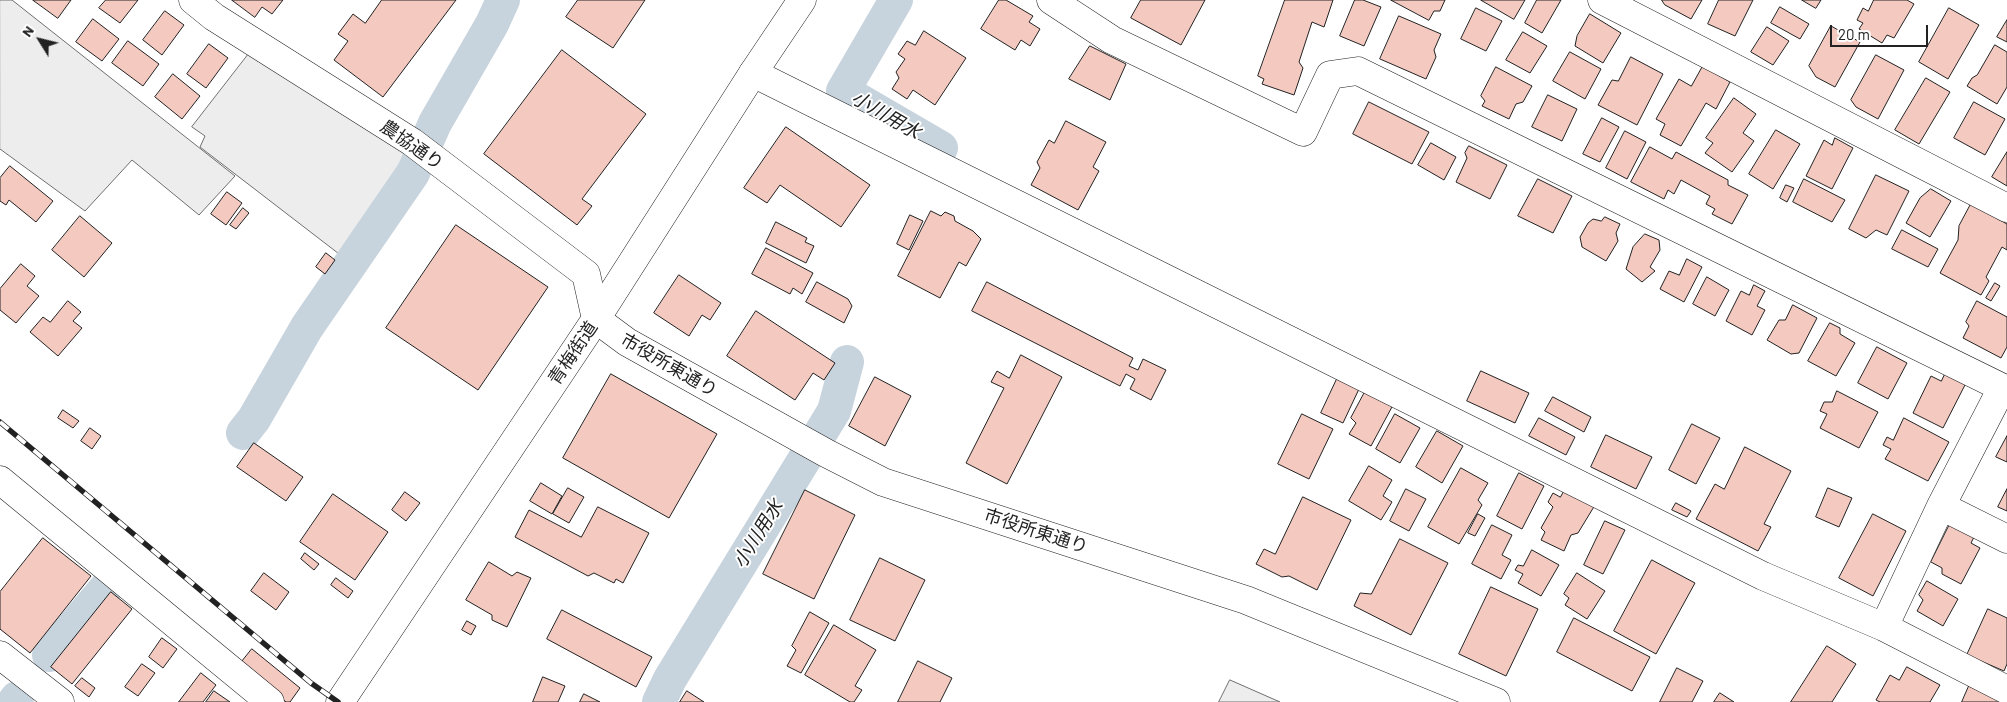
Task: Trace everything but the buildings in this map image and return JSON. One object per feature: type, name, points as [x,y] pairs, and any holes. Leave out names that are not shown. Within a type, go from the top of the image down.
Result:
[{"type":"street","name":"農協通り","points":[[193,0],[214,17],[412,142],[586,274],[596,319]]},
{"type":"street","name":"青梅街道","points":[[340,702],[596,319],[753,73],[802,0]]},
{"type":"street","points":[[1050,0],[1112,40],[1303,132],[1330,75],[1358,72],[2004,389],[1941,506],[1884,627]]},
{"type":"street","points":[[1602,0],[2007,208]]},
{"type":"street","points":[[753,73],[1763,576],[1884,627],[2007,690]]},
{"type":"street","name":"市役所東通り","points":[[596,319],[627,342],[826,453],[884,482],[1246,600],[1496,702]]},
{"type":"street","points":[[0,480],[270,702]]},
{"type":"street","points":[[1941,506],[2007,539]]},
{"type":"street","points":[[0,655],[60,702]]},
{"type":"shaded area","points":[[0,0],[12,0],[235,176],[199,215],[132,160],[85,211],[0,149]]},
{"type":"shaded area","points":[[251,51],[410,152],[343,257],[200,147],[205,136],[192,127]]},
{"type":"shaded area","points":[[1230,680],[1280,702],[1219,702]]},
{"type":"waterway","points":[[243,433],[254,419],[307,327],[413,173],[435,123],[492,24],[503,0]]},
{"type":"waterway","name":"小川用水","points":[[896,0],[843,91],[941,148]]},
{"type":"waterway","name":"小川用水","points":[[659,702],[670,679],[834,411],[847,362]]},
{"type":"waterway","points":[[49,655],[106,588]]},
{"type":"waterway","points":[[14,702],[17,698]]},
{"type":"railway","points":[[0,422],[311,683],[338,702]]}]
